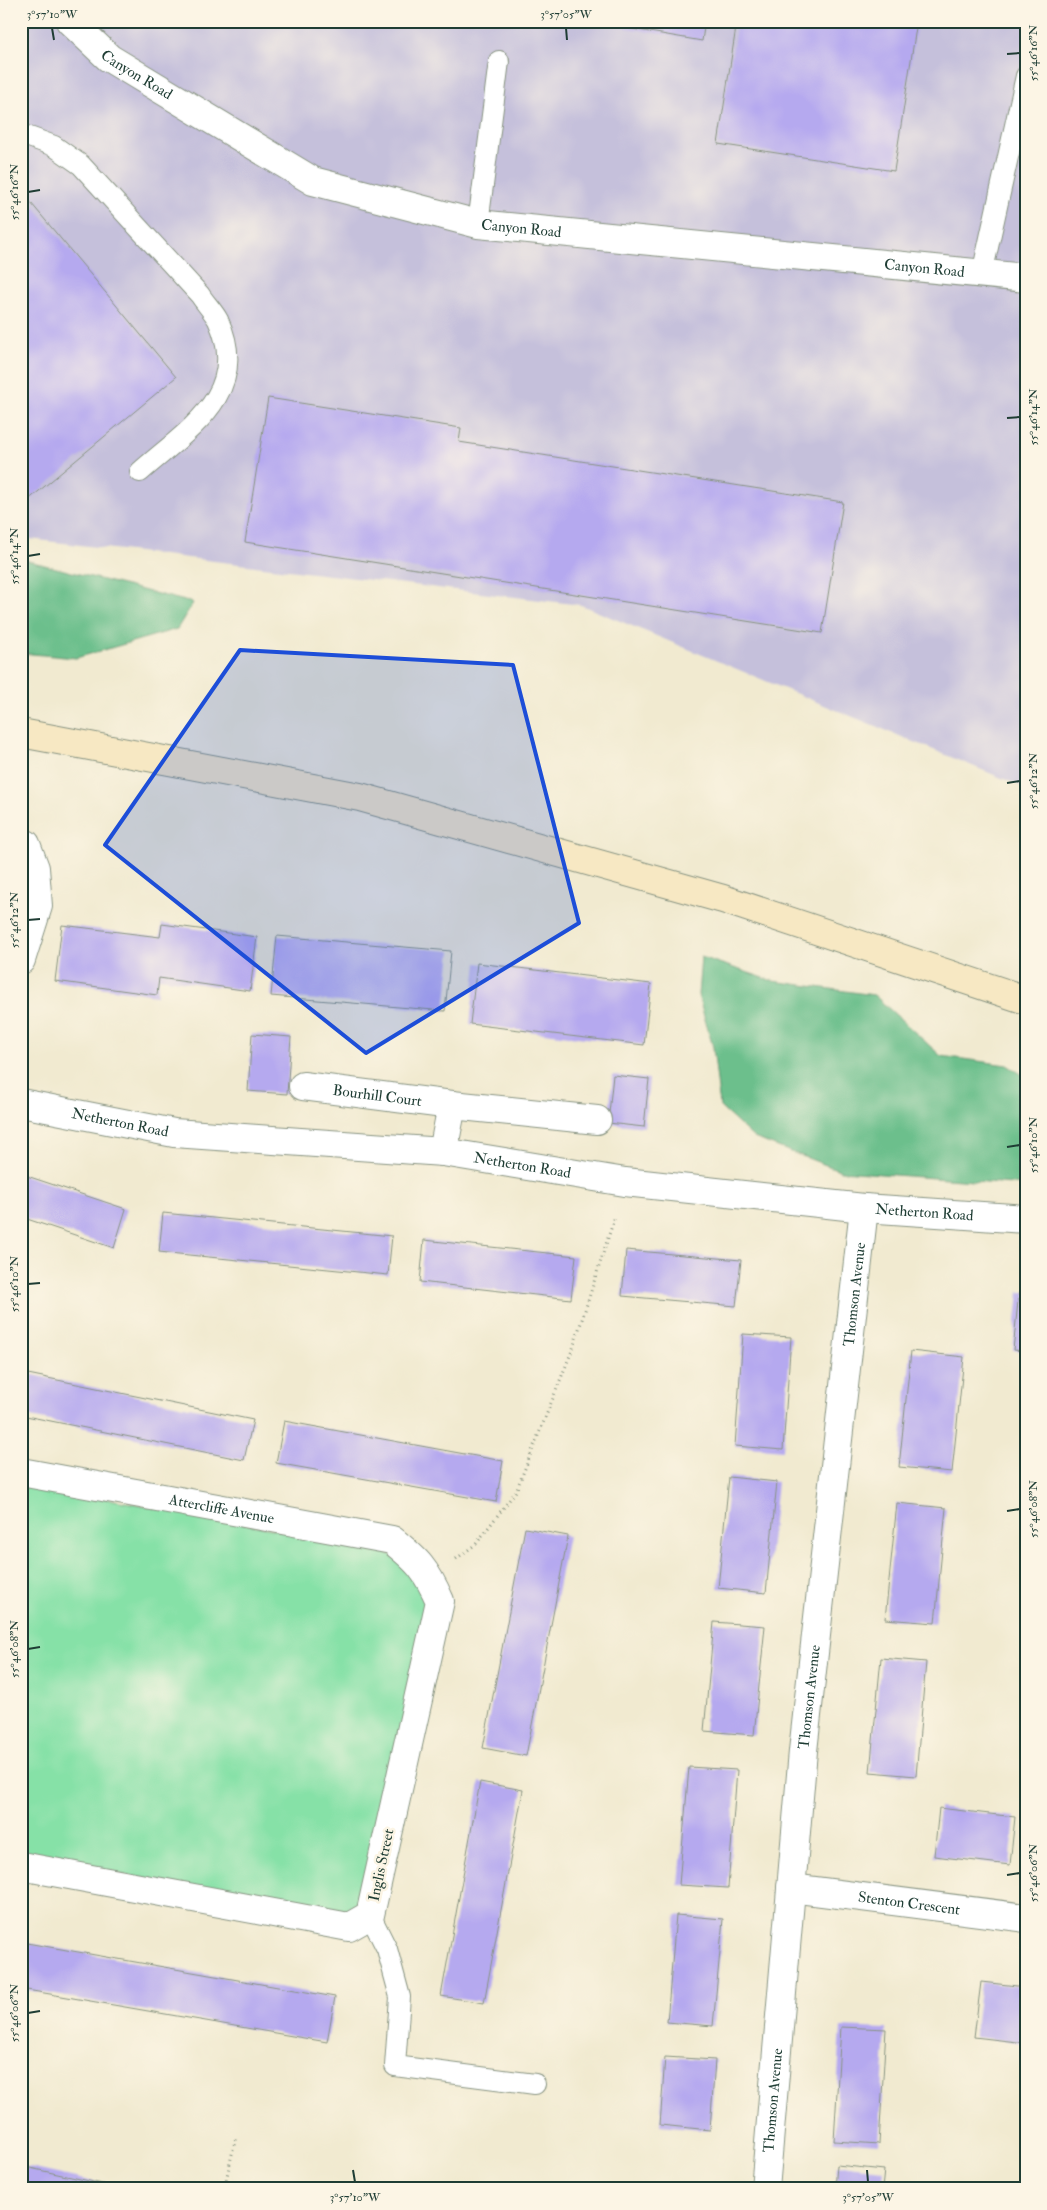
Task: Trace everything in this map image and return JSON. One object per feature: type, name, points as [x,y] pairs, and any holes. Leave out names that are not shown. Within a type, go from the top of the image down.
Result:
[{"type":"main road","points":[[21,733],[360,798],[723,898],[1026,1000]]},
{"type":"street","name":"Canyon Road","points":[[70,21],[109,58],[313,181],[478,224],[1026,278]]},
{"type":"street","points":[[21,842],[26,844],[35,868],[38,906],[21,960]]},
{"type":"street","name":"Bourhill Court","points":[[302,1086],[597,1120]]},
{"type":"street","name":"Netherton Road","points":[[21,1103],[174,1133],[443,1152],[625,1182],[864,1208],[1026,1219]]},
{"type":"street","points":[[443,1152],[452,1104]]},
{"type":"street","name":"Thomson Avenue","points":[[765,2189],[803,1751],[864,1208]]},
{"type":"street","name":"Attercliffe Avenue","points":[[21,1472],[392,1540],[423,1569]]},
{"type":"street","name":"Inglis Street","points":[[21,1866],[349,1927],[370,1915],[440,1600],[423,1569]]},
{"type":"street","name":"Stenton Crescent","points":[[791,1888],[1026,1918]]},
{"type":"lane","points":[[478,224],[499,61]]},
{"type":"lane","points":[[982,274],[1026,76]]},
{"type":"lane","points":[[21,134],[54,146],[81,165],[200,295],[217,318],[227,343],[227,363],[222,388],[210,410],[140,472]]},
{"type":"lane","points":[[370,1915],[387,1950],[400,1997],[395,2066],[535,2084]]},
{"type":"path","points":[[423,1569],[476,1544],[516,1491],[573,1348],[625,1182]]},
{"type":"path","points":[[21,1651],[26,1646]]},
{"type":"path","points":[[224,2189],[236,2136]]},
{"type":"highlighted area","points":[[240,650],[513,665],[579,923],[366,1053],[105,845]]},
{"type":"shaded area","points":[[21,21],[1026,21],[1026,788],[581,605],[21,538]]},
{"type":"green space","points":[[21,559],[193,603],[177,629],[76,658],[21,653]]},
{"type":"green space","points":[[701,957],[773,981],[874,995],[941,1056],[1007,1065],[1026,1077],[1026,1185],[842,1171],[754,1138],[720,1107],[713,1047],[698,995]]},
{"type":"green space","points":[[21,1483],[382,1549],[408,1567],[429,1607],[363,1908],[345,1916],[21,1856]]},
{"type":"building","points":[[586,21],[705,21],[702,41]]},
{"type":"building","points":[[737,21],[917,21],[894,171],[718,144]]},
{"type":"building","points":[[21,191],[176,377],[21,506]]},
{"type":"building","points":[[268,398],[461,428],[459,442],[843,502],[822,633],[245,542]]},
{"type":"building","points":[[162,924],[257,937],[250,991],[159,978],[157,995],[55,981],[62,925],[160,937]]},
{"type":"building","points":[[277,936],[451,951],[445,1011],[271,996]]},
{"type":"building","points":[[477,963],[651,984],[644,1045],[470,1024]]},
{"type":"building","points":[[252,1034],[291,1037],[287,1094],[248,1091]]},
{"type":"building","points":[[613,1075],[649,1079],[644,1127],[608,1123]]},
{"type":"building","points":[[21,1174],[126,1209],[114,1248],[21,1217]]},
{"type":"building","points":[[163,1213],[392,1236],[388,1275],[159,1252]]},
{"type":"building","points":[[424,1240],[576,1256],[571,1299],[420,1282]]},
{"type":"building","points":[[626,1250],[741,1260],[736,1306],[622,1296]]},
{"type":"building","points":[[1019,1292],[1026,1292],[1026,1351],[1013,1350]]},
{"type":"building","points":[[743,1334],[791,1337],[783,1450],[735,1446]]},
{"type":"building","points":[[911,1351],[964,1357],[952,1472],[899,1467]]},
{"type":"building","points":[[28,1374],[253,1420],[244,1460],[21,1415]]},
{"type":"building","points":[[284,1421],[503,1461],[496,1502],[276,1463]]},
{"type":"building","points":[[729,1477],[777,1482],[766,1593],[718,1588]]},
{"type":"building","points":[[897,1503],[946,1508],[935,1623],[885,1619]]},
{"type":"building","points":[[525,1528],[568,1536],[526,1756],[483,1748]]},
{"type":"building","points":[[714,1622],[765,1626],[754,1735],[704,1731]]},
{"type":"building","points":[[881,1658],[926,1662],[916,1776],[870,1772]]},
{"type":"building","points":[[689,1767],[737,1770],[728,1888],[679,1885]]},
{"type":"building","points":[[480,1782],[523,1790],[484,2003],[441,1996]]},
{"type":"building","points":[[939,1808],[1015,1817],[1010,1865],[934,1856]]},
{"type":"building","points":[[676,1915],[723,1919],[713,2026],[667,2022]]},
{"type":"building","points":[[21,1942],[335,1997],[327,2042],[21,1989]]},
{"type":"building","points":[[981,1982],[1026,1987],[1026,2043],[974,2037]]},
{"type":"building","points":[[841,2027],[886,2029],[879,2144],[834,2141]]},
{"type":"building","points":[[665,2057],[715,2060],[710,2130],[660,2125]]},
{"type":"building","points":[[837,2165],[884,2170],[882,2189],[835,2189]]},
{"type":"building","points":[[21,2166],[121,2188],[121,2189],[21,2189]]}]
